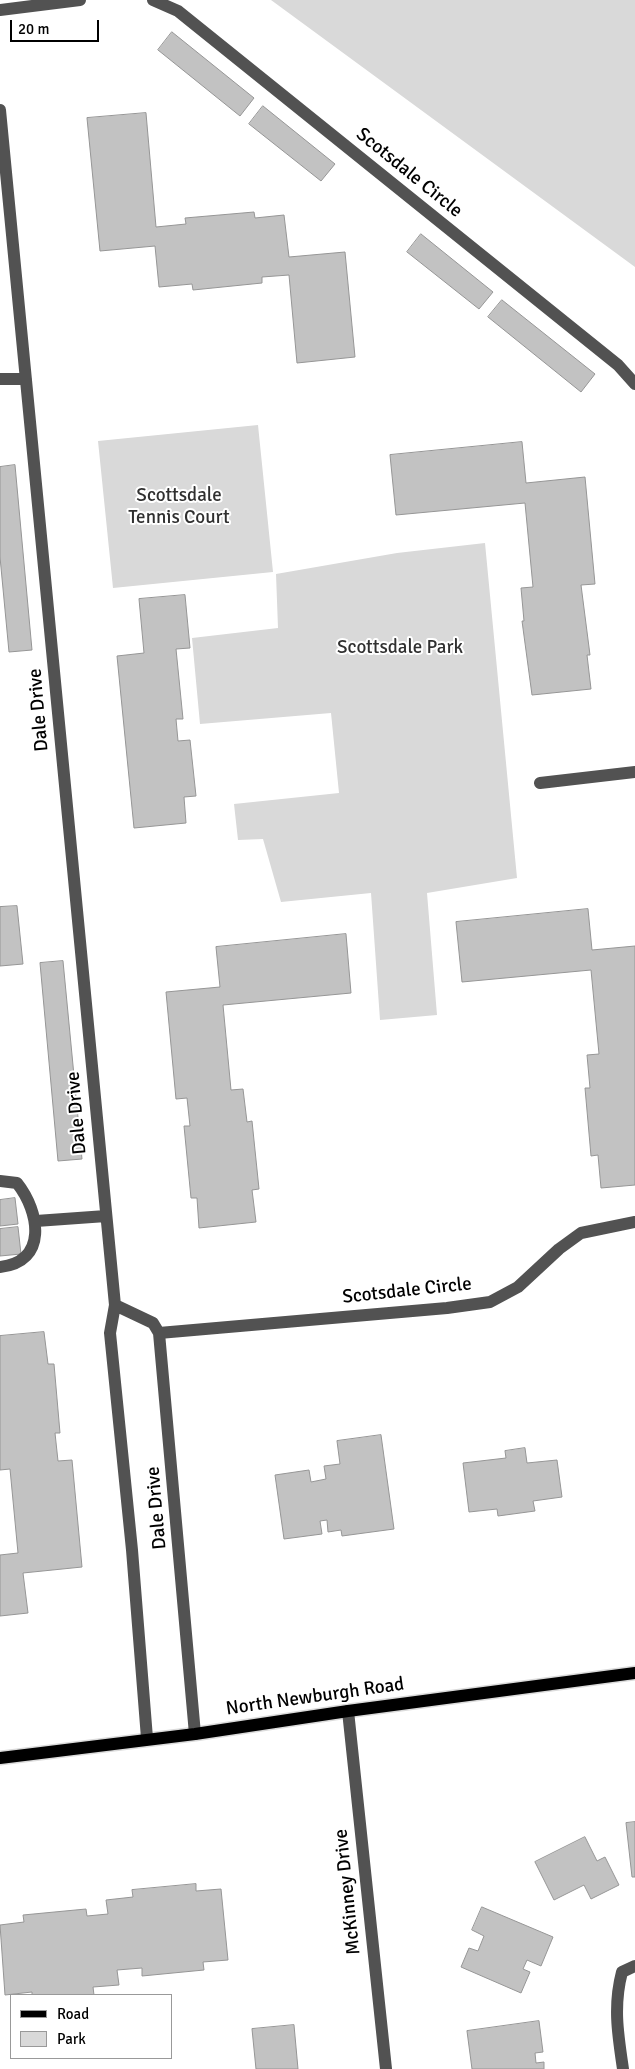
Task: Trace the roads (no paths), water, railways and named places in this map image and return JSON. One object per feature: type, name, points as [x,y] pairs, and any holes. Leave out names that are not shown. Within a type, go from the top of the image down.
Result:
[{"type":"main road","name":"North Newburgh Road","points":[[0,1758],[147,1738],[195,1734],[348,1711],[635,1673]]},
{"type":"street","points":[[0,10],[80,0]]},
{"type":"street","name":"Scotsdale Circle","points":[[153,0],[178,11],[618,364],[635,384]]},
{"type":"street","name":"Dale Drive","points":[[0,110],[115,1305],[110,1332],[132,1550],[147,1738]]},
{"type":"street","points":[[0,379],[26,379]]},
{"type":"street","points":[[540,783],[635,772]]},
{"type":"street","points":[[0,1181],[17,1183],[28,1197],[36,1221],[34,1240],[22,1261],[13,1266],[0,1267]]},
{"type":"street","points":[[36,1221],[106,1216]]},
{"type":"street","name":"Scotsdale Circle","points":[[159,1333],[447,1308],[490,1302],[518,1287],[559,1249],[582,1233],[635,1222]]},
{"type":"street","points":[[115,1305],[153,1323],[159,1333]]},
{"type":"street","name":"Dale Drive","points":[[159,1333],[195,1734]]},
{"type":"street","name":"McKinney Drive","points":[[348,1711],[386,2069]]},
{"type":"street","points":[[623,2069],[615,2014],[616,1993],[622,1972],[635,1966]]},
{"type":"park label","name":"Scottsdale Tennis Court","points":[[179,507]]},
{"type":"park label","name":"Scottsdale Park","points":[[400,648]]}]
